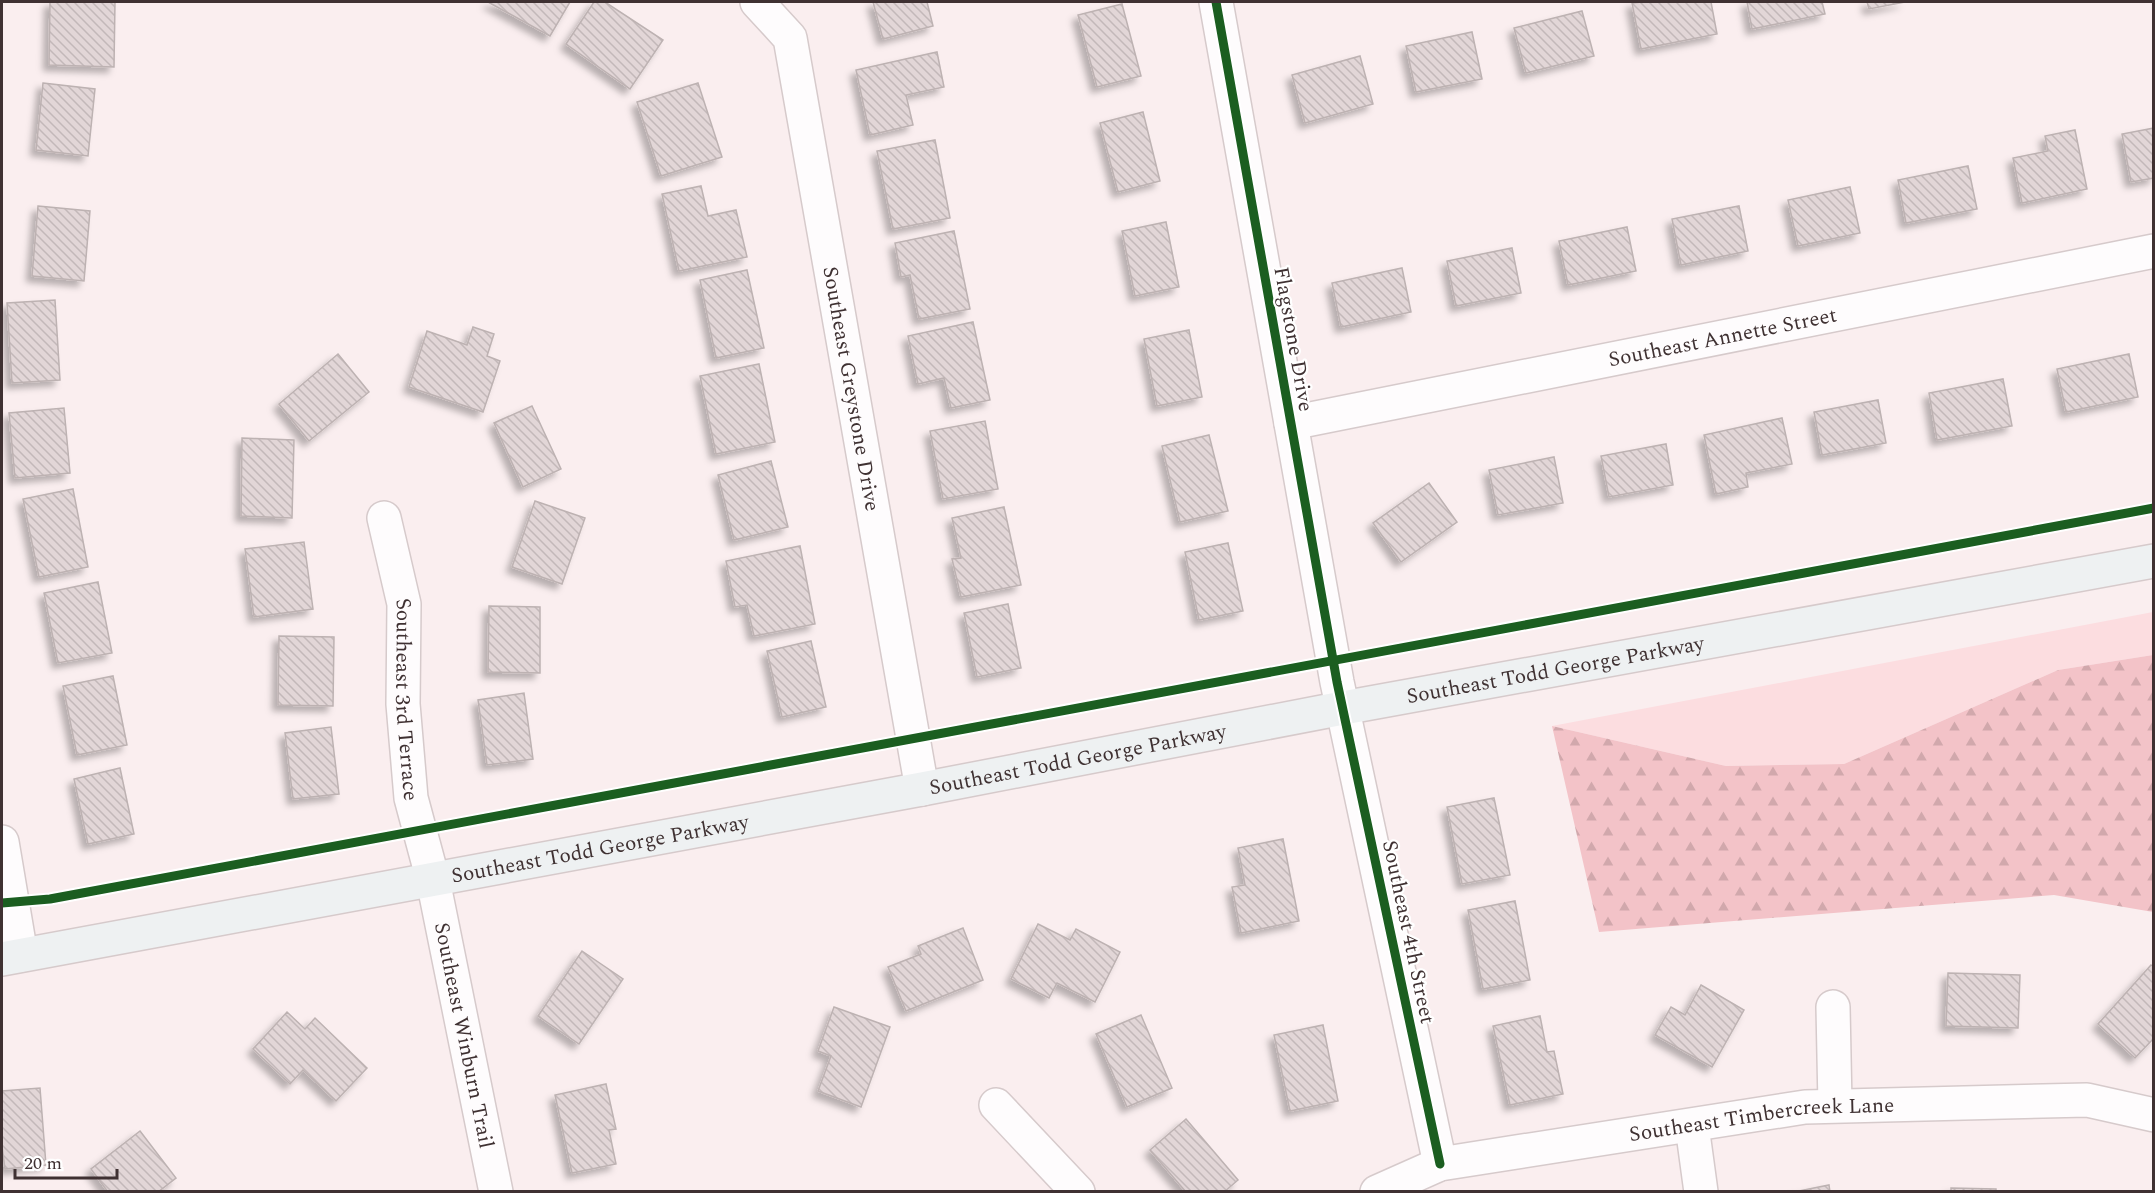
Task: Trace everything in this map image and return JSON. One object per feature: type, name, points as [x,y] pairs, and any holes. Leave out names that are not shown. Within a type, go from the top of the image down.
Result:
[{"type":"main road","name":"Southeast Todd George Parkway","points":[[11,957],[922,789],[1340,695],[2154,561]]},
{"type":"street","name":"Southeast Greystone Drive","points":[[757,2],[790,38],[922,789]]},
{"type":"street","name":"Flagstone Drive","points":[[1216,2],[1340,695]]},
{"type":"street","name":"Southeast Annette Street","points":[[1291,423],[2154,251]]},
{"type":"street","name":"Southeast 3rd Terrace","points":[[384,518],[404,604],[403,704],[411,798],[433,880]]},
{"type":"street","name":"Southeast 4th Street","points":[[1340,695],[1440,1164]]},
{"type":"street","points":[[2,842],[11,957]]},
{"type":"street","name":"Southeast Winburn Trail","points":[[433,880],[496,1191]]},
{"type":"street","points":[[1833,1007],[1835,1105]]},
{"type":"street","name":"Southeast Timbercreek Lane","points":[[1377,1191],[1440,1164],[1805,1107],[2087,1100],[2154,1115]]},
{"type":"street","points":[[996,1105],[1078,1191]]},
{"type":"street","points":[[1692,1126],[1701,1191]]},
{"type":"shaded area","points":[[2153,612],[2153,655],[2058,670],[1844,764],[1726,766],[1552,726]]},
{"type":"green space","points":[[2153,655],[2153,912],[2054,895],[1599,932],[1552,726],[1726,766],[1844,764],[2058,670]]},
{"type":"building","points":[[50,2],[115,2],[114,67],[49,65]]},
{"type":"building","points":[[488,2],[570,2],[550,36]]},
{"type":"building","points":[[594,2],[605,2],[663,40],[630,89],[566,44]]},
{"type":"building","points":[[873,2],[927,2],[933,26],[883,39]]},
{"type":"building","points":[[1711,2],[1717,34],[1641,49],[1632,3]]},
{"type":"building","points":[[1747,2],[1822,2],[1825,14],[1752,29]]},
{"type":"building","points":[[1867,2],[1905,2],[1869,9]]},
{"type":"building","points":[[1122,4],[1141,76],[1097,87],[1078,15]]},
{"type":"building","points":[[1582,11],[1594,56],[1526,73],[1514,28]]},
{"type":"building","points":[[1472,32],[1482,79],[1416,92],[1406,46]]},
{"type":"building","points":[[937,52],[944,87],[906,95],[913,125],[870,135],[856,70]]},
{"type":"building","points":[[1360,56],[1373,104],[1305,123],[1292,75]]},
{"type":"building","points":[[43,83],[95,89],[88,156],[36,150]]},
{"type":"building","points":[[698,83],[722,157],[661,176],[637,102]]},
{"type":"building","points":[[1143,112],[1160,181],[1118,192],[1100,123]]},
{"type":"building","points":[[2154,128],[2154,178],[2131,182],[2122,134]]},
{"type":"building","points":[[2075,130],[2087,189],[2022,203],[2013,158],[2048,151],[2045,136]]},
{"type":"building","points":[[935,140],[950,218],[893,229],[877,151]]},
{"type":"building","points":[[1968,166],[1977,209],[1906,223],[1898,180]]},
{"type":"building","points":[[701,186],[708,216],[736,210],[747,257],[679,271],[662,194]]},
{"type":"building","points":[[1850,187],[1860,233],[1798,246],[1788,200]]},
{"type":"building","points":[[38,206],[90,211],[84,281],[32,276]]},
{"type":"building","points":[[1739,206],[1748,251],[1681,265],[1672,219]]},
{"type":"building","points":[[1166,222],[1179,287],[1135,296],[1122,231]]},
{"type":"building","points":[[1627,227],[1636,271],[1568,285],[1559,241]]},
{"type":"building","points":[[954,231],[970,309],[919,319],[910,275],[901,277],[895,243]]},
{"type":"building","points":[[1512,248],[1521,293],[1456,306],[1447,261]]},
{"type":"building","points":[[1402,268],[1411,312],[1341,327],[1332,283]]},
{"type":"building","points":[[747,270],[764,348],[716,358],[700,280]]},
{"type":"building","points":[[55,300],[60,380],[12,383],[7,303]]},
{"type":"building","points":[[973,322],[990,400],[951,408],[944,378],[918,384],[908,336]]},
{"type":"building","points":[[473,327],[494,334],[487,356],[500,361],[483,412],[409,387],[427,331],[467,345]]},
{"type":"building","points":[[1189,330],[1202,397],[1157,406],[1144,339]]},
{"type":"building","points":[[338,354],[369,392],[309,441],[279,404]]},
{"type":"building","points":[[2129,354],[2138,397],[2066,412],[2057,369]]},
{"type":"building","points":[[759,364],[775,442],[716,454],[700,376]]},
{"type":"building","points":[[2003,379],[2012,426],[1937,440],[1929,393]]},
{"type":"building","points":[[1878,400],[1886,443],[1822,455],[1814,412]]},
{"type":"building","points":[[532,406],[561,469],[523,487],[494,423]]},
{"type":"building","points":[[64,408],[70,473],[15,478],[9,413]]},
{"type":"building","points":[[1782,418],[1792,464],[1746,473],[1748,487],[1716,494],[1704,435]]},
{"type":"building","points":[[985,421],[998,489],[943,499],[930,431]]},
{"type":"building","points":[[1209,435],[1228,511],[1180,522],[1162,446]]},
{"type":"building","points":[[242,438],[294,440],[292,518],[241,516]]},
{"type":"building","points":[[1666,444],[1673,485],[1609,497],[1601,456]]},
{"type":"building","points":[[1554,457],[1563,503],[1498,515],[1489,470]]},
{"type":"building","points":[[771,461],[788,527],[734,540],[718,475]]},
{"type":"building","points":[[1429,483],[1457,522],[1401,562],[1373,523]]},
{"type":"building","points":[[73,489],[88,567],[39,577],[23,499]]},
{"type":"building","points":[[535,501],[585,518],[562,584],[512,567]]},
{"type":"building","points":[[1004,507],[1021,585],[961,597],[952,559],[961,558],[952,518]]},
{"type":"building","points":[[304,542],[313,609],[254,617],[245,549]]},
{"type":"building","points":[[1228,543],[1243,611],[1199,620],[1185,552]]},
{"type":"building","points":[[800,546],[815,624],[754,636],[747,605],[735,607],[726,561]]},
{"type":"building","points":[[98,582],[112,653],[58,663],[44,593]]},
{"type":"building","points":[[1008,604],[1021,668],[977,677],[964,613]]},
{"type":"building","points":[[489,606],[540,607],[540,673],[488,672]]},
{"type":"building","points":[[279,636],[334,637],[333,706],[278,705]]},
{"type":"building","points":[[811,641],[826,707],[782,717],[767,651]]},
{"type":"building","points":[[113,676],[127,745],[77,755],[63,686]]},
{"type":"building","points":[[524,693],[533,759],[487,765],[478,700]]},
{"type":"building","points":[[331,727],[339,794],[293,799],[285,733]]},
{"type":"building","points":[[120,768],[134,834],[88,844],[74,779]]},
{"type":"building","points":[[1494,798],[1510,875],[1462,884],[1447,807]]},
{"type":"building","points":[[1283,839],[1299,921],[1241,933],[1232,887],[1245,885],[1238,848]]},
{"type":"building","points":[[1515,901],[1530,980],[1483,989],[1468,910]]},
{"type":"building","points":[[1038,924],[1070,940],[1076,929],[1120,952],[1095,1002],[1057,983],[1049,998],[1011,979]]},
{"type":"building","points":[[963,928],[983,980],[906,1011],[888,967],[921,954],[918,946]]},
{"type":"building","points":[[582,951],[623,979],[579,1044],[538,1016]]},
{"type":"building","points":[[2151,965],[2154,967],[2154,1038],[2135,1058],[2098,1024]]},
{"type":"building","points":[[1948,973],[2020,975],[2018,1028],[1946,1026]]},
{"type":"building","points":[[1701,985],[1744,1010],[1712,1067],[1655,1035],[1671,1007],[1685,1015]]},
{"type":"building","points":[[834,1007],[890,1027],[861,1107],[818,1091],[831,1056],[818,1051]]},
{"type":"building","points":[[287,1012],[305,1029],[315,1018],[367,1068],[336,1101],[303,1070],[290,1084],[253,1049]]},
{"type":"building","points":[[1141,1015],[1172,1088],[1127,1107],[1096,1034]]},
{"type":"building","points":[[1540,1016],[1547,1052],[1554,1051],[1563,1094],[1510,1105],[1493,1026]]},
{"type":"building","points":[[1323,1025],[1338,1101],[1290,1111],[1274,1035]]},
{"type":"building","points":[[606,1084],[616,1129],[609,1130],[616,1164],[572,1173],[555,1095]]},
{"type":"building","points":[[40,1088],[46,1165],[5,1169],[2,1146],[2,1091]]},
{"type":"building","points":[[1186,1119],[1238,1180],[1224,1192],[1186,1192],[1150,1150]]},
{"type":"building","points":[[140,1131],[176,1178],[158,1192],[108,1192],[91,1169]]},
{"type":"building","points":[[1829,1185],[1830,1192],[1794,1192]]},
{"type":"building","points":[[1951,1188],[1996,1189],[1996,1192],[1951,1192]]},
{"type":"cycle path","points":[[1216,2],[1337,682],[1440,1164]]},
{"type":"cycle path","points":[[2,903],[50,899],[2154,508]]}]
